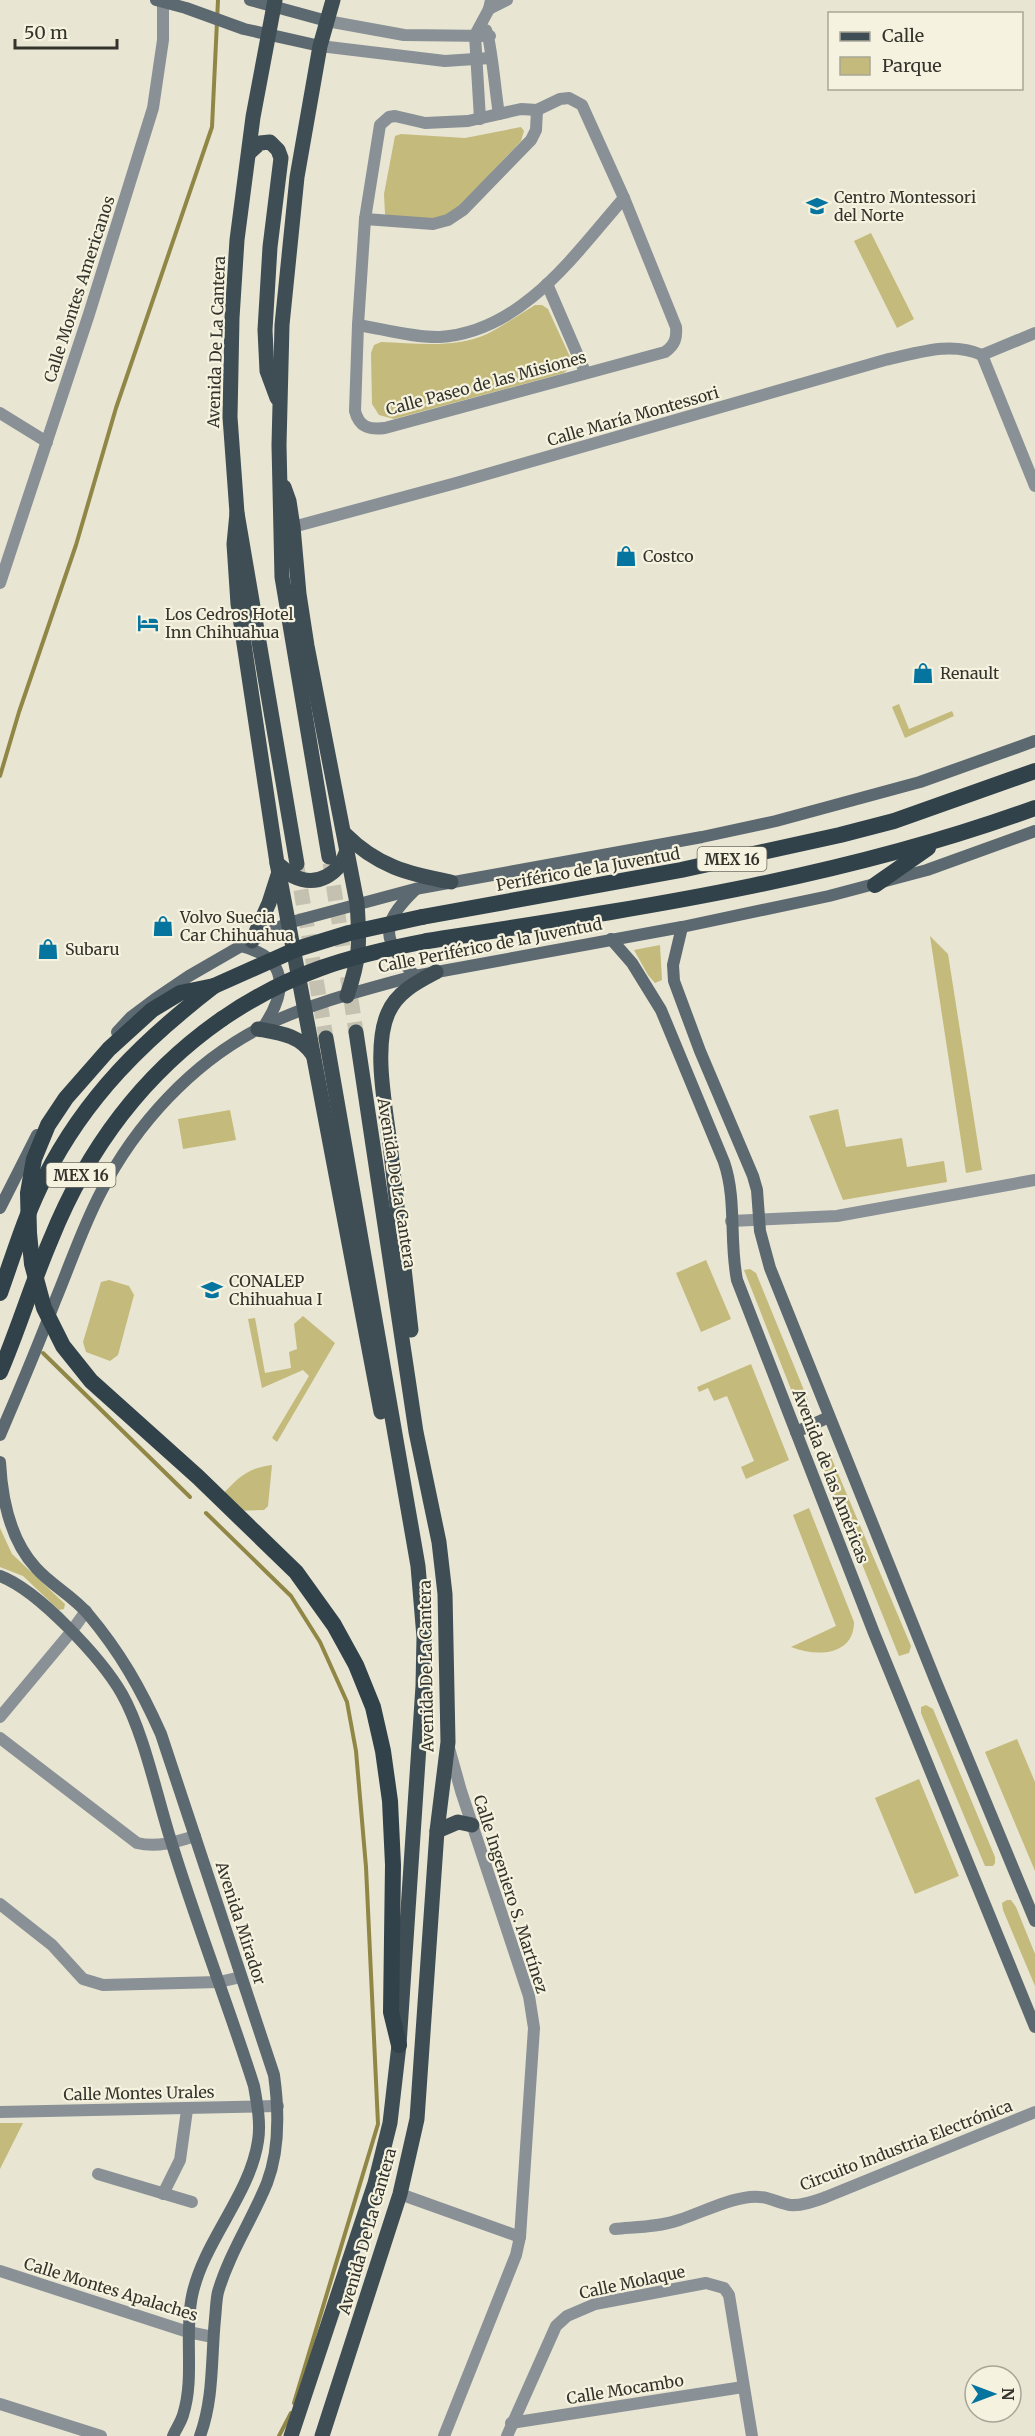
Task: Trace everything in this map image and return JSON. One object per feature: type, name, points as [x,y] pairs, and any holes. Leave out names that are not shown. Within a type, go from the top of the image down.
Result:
[{"type":"highway","name":"Periférico de la Juventud","points":[[214,986],[297,949],[349,933],[422,917],[681,870],[840,835],[894,821],[1035,771]]},
{"type":"highway","name":"MEX 16","points":[[940,839],[1035,808]]},
{"type":"highway","points":[[875,885],[940,839]]},
{"type":"highway","name":"Calle Periférico de la Juventud","points":[[0,1372],[16,1335],[50,1240],[72,1191],[97,1148],[119,1116],[147,1083],[198,1036],[254,997],[292,978],[345,959],[427,941],[733,891],[872,859],[940,839]]},
{"type":"highway","name":"MEX 16","points":[[0,1293],[25,1221],[45,1176],[94,1099],[147,1040],[214,986]]},
{"type":"highway","points":[[214,986],[180,993],[152,1010],[109,1049],[66,1098],[48,1125],[34,1159],[28,1193],[32,1264],[44,1308],[63,1346],[90,1381],[198,1477],[296,1572],[334,1625],[356,1665],[373,1707],[383,1751],[390,1801],[393,1865],[391,2012],[399,2045]]},
{"type":"main road","points":[[250,0],[274,4],[327,21]]},
{"type":"main road","points":[[329,857],[282,577],[279,481],[282,325],[297,177],[320,46],[333,0]]},
{"type":"main road","points":[[161,1],[267,36],[320,46]]},
{"type":"main road","name":"Avenida De La Cantera","points":[[274,4],[267,36],[237,240],[230,371],[230,417],[237,513],[297,864]]},
{"type":"main road","points":[[249,153],[260,143],[270,142],[278,150],[281,158],[270,248],[265,330],[267,371],[280,406]]},
{"type":"main road","points":[[279,481],[286,489],[290,501],[299,594],[307,646],[357,903],[360,943],[358,963],[346,996]]},
{"type":"main road","points":[[237,513],[234,544],[238,604],[278,868],[383,1419],[392,1453],[403,1476]]},
{"type":"main road","points":[[0,1208],[43,1124],[81,1070],[131,1017],[155,999],[246,944],[288,923],[415,889],[702,837],[776,821],[920,783],[1035,741]]},
{"type":"main road","name":"Calle Periférico de la Juventud","points":[[0,1436],[100,1192],[118,1162],[139,1131],[169,1096],[224,1051],[261,1028],[346,996],[415,976],[760,912],[875,885],[927,870],[1035,831]]},
{"type":"main road","points":[[345,834],[369,856],[391,867],[451,882]]},
{"type":"main road","points":[[278,868],[309,880],[323,879],[337,871],[344,863],[347,850]]},
{"type":"main road","points":[[246,944],[269,903],[278,868]]},
{"type":"main road","points":[[415,889],[393,914],[389,926],[397,956],[415,976]]},
{"type":"main road","name":"Avenida de las Américas","points":[[682,927],[673,965],[674,981],[753,1176],[757,1190],[758,1219],[770,1268],[829,1418],[1035,1920]]},
{"type":"main road","name":"Avenida de las Américas","points":[[611,939],[632,963],[661,1010],[724,1162],[730,1180],[732,1255],[737,1280],[874,1633],[1035,2027]]},
{"type":"main road","points":[[246,944],[271,960],[279,974],[279,991],[275,1010],[261,1028],[296,1038],[306,1044],[314,1057]]},
{"type":"main road","points":[[416,1432],[417,1384],[383,1081],[382,1029],[398,997],[412,985],[436,972]]},
{"type":"main road","points":[[661,1010],[680,1000]]},
{"type":"main road","name":"Avenida De La Cantera","points":[[322,2436],[400,2194],[417,2119],[437,1831],[448,1742],[445,1594],[439,1542],[416,1432],[356,1032]]},
{"type":"main road","name":"Avenida De La Cantera","points":[[290,2434],[375,2183],[390,2123],[399,2045],[421,1731],[424,1637],[423,1600],[403,1476],[326,1038]]},
{"type":"main road","points":[[796,1432],[829,1418]]},
{"type":"main road","name":"Avenida Mirador","points":[[0,1462],[6,1511],[17,1543],[36,1569],[86,1611],[116,1648],[143,1692],[161,1734],[274,2075],[278,2106],[275,2152],[267,2182],[217,2294],[212,2383],[207,2417],[200,2436]]},
{"type":"main road","points":[[0,1576],[34,1596],[71,1632],[101,1662],[123,1696],[140,1737],[172,1843],[254,2086],[258,2107],[258,2140],[248,2173],[204,2260],[192,2296],[188,2332],[187,2391],[183,2415],[173,2436]]},
{"type":"main road","points":[[437,1831],[458,1822],[472,1825]]},
{"type":"main road","points":[[248,2173],[267,2182]]},
{"type":"street","points":[[480,119],[474,58],[475,35],[490,4],[507,0]]},
{"type":"street","name":"Calle Montes Americanos","points":[[0,583],[89,314],[153,108],[163,40],[161,1]]},
{"type":"street","points":[[327,21],[369,30],[418,36],[490,36]]},
{"type":"street","points":[[482,24],[490,36],[490,58],[499,114]]},
{"type":"street","points":[[414,58],[418,36]]},
{"type":"street","points":[[320,46],[445,61],[490,58]]},
{"type":"street","name":"Calle Paseo de las Misiones","points":[[569,98],[582,105],[624,198],[675,327],[677,335],[672,347],[665,352],[385,428],[369,429],[357,420],[355,411],[358,325],[365,219],[380,125],[384,120],[395,116],[425,123],[468,121],[520,109],[537,110],[560,99],[569,98]]},
{"type":"street","points":[[365,219],[433,224],[457,215],[531,140],[536,130],[537,110]]},
{"type":"street","points":[[358,325],[436,337],[454,336],[506,315],[524,304],[547,284],[624,198]]},
{"type":"street","points":[[547,284],[585,372]]},
{"type":"street","points":[[1035,333],[982,355],[1035,486]]},
{"type":"street","name":"Calle María Montessori","points":[[293,527],[456,483],[885,360],[941,348],[962,348],[982,355]]},
{"type":"street","points":[[0,413],[47,442]]},
{"type":"street","points":[[731,1221],[837,1216],[1035,1180]]},
{"type":"street","points":[[0,1718],[86,1611]]},
{"type":"street","points":[[0,1738],[127,1837],[143,1844],[172,1843],[195,1836]]},
{"type":"street","name":"Calle Ingeniero S. Martínez","points":[[444,2436],[511,2274],[520,2237],[534,2028],[529,1996],[472,1825],[448,1742]]},
{"type":"street","points":[[0,1904],[52,1946],[84,1979],[103,1985],[219,1982],[241,1977]]},
{"type":"street","name":"Calle Montes Urales","points":[[0,2112],[187,2110],[278,2106]]},
{"type":"street","points":[[163,2194],[180,2160],[187,2110]]},
{"type":"street","name":"Circuito Industria Electrónica","points":[[615,2229],[677,2221],[737,2199],[753,2196],[766,2196],[791,2205],[804,2204],[1035,2112]]},
{"type":"street","points":[[98,2174],[192,2202]]},
{"type":"street","points":[[400,2194],[520,2237]]},
{"type":"street","name":"Calle Montes Apalaches","points":[[0,2271],[188,2332],[213,2337]]},
{"type":"street","name":"Calle Molaque","points":[[507,2436],[556,2326],[567,2316],[595,2304],[706,2283],[724,2288],[729,2295],[743,2387]]},
{"type":"street","points":[[743,2387],[752,2436]]},
{"type":"street","name":"Calle Mocambo","points":[[512,2422],[743,2387]]},
{"type":"street","points":[[0,2403],[101,2436]]},
{"type":"street","points":[[330,2417],[330,2436]]},
{"type":"green space","points":[[521,127],[524,131],[521,141],[458,209],[439,222],[390,218],[385,214],[384,194],[395,136],[401,134],[465,138]]},
{"type":"green space","points":[[871,233],[914,319],[897,328],[854,241]]},
{"type":"green space","points":[[535,305],[542,305],[548,309],[571,359],[570,367],[564,373],[394,419],[379,415],[372,404],[371,353],[374,345],[381,342],[421,344],[474,339],[493,331]]},
{"type":"green space","points":[[899,704],[909,729],[952,711],[954,716],[905,738],[892,707]]},
{"type":"green space","points":[[930,936],[948,954],[982,1170],[966,1173]]},
{"type":"green space","points":[[660,945],[662,980],[655,983],[634,950]]},
{"type":"green space","points":[[838,1109],[846,1147],[902,1138],[907,1167],[944,1161],[947,1182],[843,1200],[809,1116]]},
{"type":"green space","points":[[230,1110],[236,1140],[183,1149],[178,1119]]},
{"type":"green space","points":[[706,1260],[731,1319],[701,1332],[676,1273]]},
{"type":"green space","points":[[750,1269],[756,1273],[808,1400],[805,1402],[794,1397],[744,1270]]},
{"type":"green space","points":[[109,1280],[129,1286],[134,1295],[118,1355],[110,1361],[86,1352],[83,1342],[101,1282]]},
{"type":"green space","points":[[303,1316],[335,1343],[277,1442],[272,1438],[309,1376],[303,1370],[262,1388],[248,1319],[255,1318],[265,1373],[291,1368],[289,1352],[297,1349],[294,1324]]},
{"type":"green space","points":[[751,1364],[789,1460],[746,1479],[741,1467],[754,1461],[727,1396],[714,1401],[708,1388],[699,1392],[697,1387]]},
{"type":"green space","points":[[828,1452],[831,1457],[911,1646],[909,1653],[899,1656],[821,1462],[820,1454]]},
{"type":"green space","points":[[272,1465],[268,1506],[264,1510],[231,1511],[222,1495],[244,1475],[263,1466]]},
{"type":"green space","points":[[809,1508],[854,1622],[848,1642],[832,1651],[811,1652],[791,1647],[836,1626],[793,1515]]},
{"type":"green space","points":[[0,1528],[12,1554],[65,1604],[64,1609],[59,1610],[23,1576],[0,1567]]},
{"type":"green space","points":[[926,1705],[933,1709],[995,1857],[993,1866],[985,1866],[921,1713],[921,1707]]},
{"type":"green space","points":[[1017,1739],[1035,1782],[1035,1871],[985,1752]]},
{"type":"green space","points":[[919,1779],[959,1876],[915,1894],[875,1798]]},
{"type":"green space","points":[[1011,1900],[1016,1907],[1035,1954],[1035,1986],[1003,1910],[1002,1903]]},
{"type":"green space","points":[[0,2123],[23,2123],[0,2169]]},
{"type":"waterway","points":[[0,776],[19,712],[76,545],[116,408],[212,127],[218,0]]},
{"type":"waterway","points":[[43,1353],[190,1497]]},
{"type":"waterway","points":[[206,1513],[291,1596],[320,1642],[347,1702],[356,1751],[366,1867],[378,2124],[294,2403]]},
{"type":"waterway","points":[[279,2436],[291,2413]]},
{"type":"tunnel","points":[[330,863],[356,1032]]},
{"type":"tunnel","points":[[297,867],[326,1038]]},
{"type":"place","name":"Centro Montessori del Norte","points":[[817,206]]},
{"type":"place","name":"Costco","points":[[626,556]]},
{"type":"place","name":"Los Cedros Hotel Inn Chihuahua","points":[[148,623]]},
{"type":"place","name":"Renault","points":[[923,673]]},
{"type":"place","name":"Volvo Suecia Car Chihuahua","points":[[163,926]]},
{"type":"place","name":"Subaru","points":[[48,949]]},
{"type":"place","name":"CONALEP Chihuahua I","points":[[212,1290]]}]
